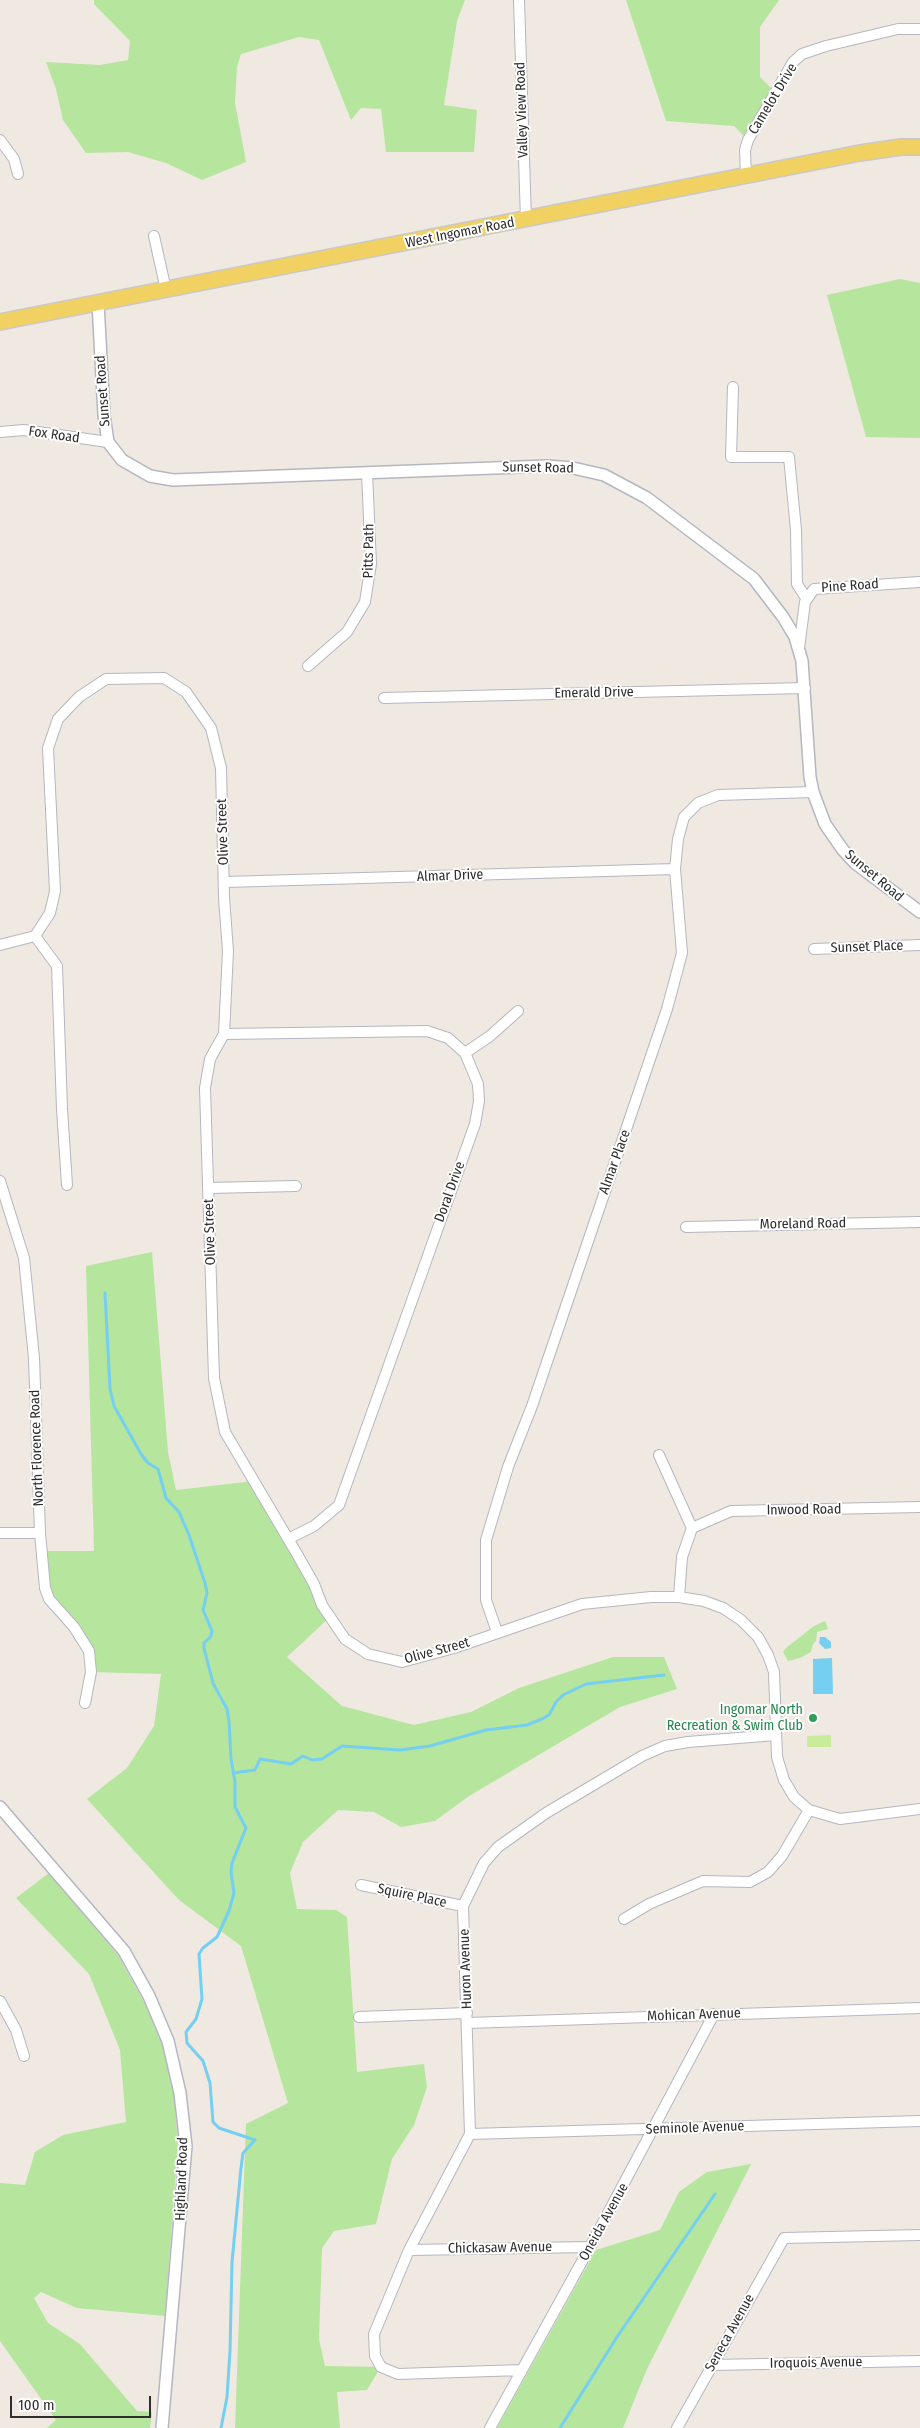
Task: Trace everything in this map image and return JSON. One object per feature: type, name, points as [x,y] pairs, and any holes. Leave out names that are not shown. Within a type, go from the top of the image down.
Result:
[{"type":"main road","name":"West Ingomar Road","points":[[0,322],[868,152],[920,147]]},
{"type":"street","name":"Valley View Road","points":[[519,0],[526,220]]},
{"type":"street","name":"Camelot Drive","points":[[746,176],[745,150],[748,140],[792,62],[806,52],[826,46],[898,29],[920,30]]},
{"type":"street","points":[[0,140],[10,152],[17,165],[18,174]]},
{"type":"street","points":[[154,236],[166,290]]},
{"type":"street","name":"Sunset Road","points":[[98,303],[104,408],[108,442],[122,460],[132,467],[160,479],[547,466],[573,468],[604,475],[647,498],[754,579],[784,617],[799,649],[805,688],[812,792],[825,824],[843,850],[870,876],[920,912]]},
{"type":"street","points":[[734,387],[731,458],[789,457],[796,530],[797,584],[806,598]]},
{"type":"street","name":"Fox Road","points":[[0,432],[24,430],[108,442]]},
{"type":"street","name":"Pitts Path","points":[[308,666],[346,632],[365,602],[371,564],[367,472]]},
{"type":"street","name":"Pine Road","points":[[799,649],[806,598],[810,592],[820,587],[920,582]]},
{"type":"street","name":"Olive Street","points":[[35,936],[50,913],[55,890],[48,748],[58,718],[78,697],[106,679],[164,678],[186,692],[211,728],[221,768],[228,951],[224,1034],[210,1059],[205,1088],[214,1378],[225,1432],[314,1584],[322,1605],[340,1632],[345,1639],[368,1654],[402,1662],[454,1648],[582,1604],[651,1597],[679,1597],[704,1601],[723,1608],[741,1620],[758,1637],[774,1672],[778,1757],[784,1780],[794,1797],[809,1810],[840,1819],[920,1809]]},
{"type":"street","name":"Emerald Drive","points":[[384,698],[805,688]]},
{"type":"street","name":"Almar Place","points":[[497,1632],[486,1600],[486,1540],[508,1467],[532,1406],[667,1009],[682,953],[675,869],[678,839],[684,817],[698,803],[718,795],[812,792]]},
{"type":"street","name":"Almar Drive","points":[[225,882],[675,869]]},
{"type":"street","points":[[0,945],[35,936],[57,966],[62,1109],[67,1184]]},
{"type":"street","name":"Sunset Place","points":[[814,949],[920,945]]},
{"type":"street","points":[[465,1053],[490,1036],[518,1011]]},
{"type":"street","name":"Doral Drive","points":[[224,1034],[427,1031],[448,1038],[465,1053],[478,1084],[479,1101],[474,1124],[339,1505],[314,1526],[288,1538]]},
{"type":"street","name":"North Florence Road","points":[[0,1181],[24,1258],[34,1358],[40,1533],[45,1588],[49,1599],[74,1627],[89,1651],[91,1672],[85,1703]]},
{"type":"street","points":[[208,1188],[296,1186]]},
{"type":"street","name":"Moreland Road","points":[[686,1227],[920,1222]]},
{"type":"street","points":[[659,1455],[692,1528],[682,1556],[679,1597]]},
{"type":"street","name":"Inwood Road","points":[[692,1528],[731,1511],[920,1507]]},
{"type":"street","points":[[0,1533],[40,1533]]},
{"type":"street","name":"Huron Avenue","points":[[522,2370],[398,2374],[380,2367],[375,2356],[374,2334],[409,2250],[470,2134],[468,2018],[463,1906],[484,1863],[498,1847],[546,1813],[642,1756],[665,1746],[688,1742],[776,1735]]},
{"type":"street","name":"Highland Road","points":[[0,1807],[124,1951],[149,1996],[170,2050],[180,2093],[186,2146],[162,2428]]},
{"type":"street","points":[[624,1920],[649,1904],[703,1882],[750,1882],[768,1872],[782,1856],[809,1810]]},
{"type":"street","name":"Squire Place","points":[[361,1885],[463,1906]]},
{"type":"street","points":[[0,2001],[16,2030],[24,2056]]},
{"type":"street","name":"Mohican Avenue","points":[[359,2017],[468,2018],[920,2008]]},
{"type":"street","name":"Oneida Avenue","points":[[490,2428],[654,2130],[714,2014]]},
{"type":"street","name":"Seminole Avenue","points":[[470,2134],[920,2121]]},
{"type":"street","name":"Seneca Avenue","points":[[677,2428],[784,2238],[920,2235]]},
{"type":"street","name":"Chickasaw Avenue","points":[[409,2250],[590,2247]]},
{"type":"street","name":"Iroquois Avenue","points":[[712,2365],[920,2361]]},
{"type":"green space","points":[[94,0],[465,0],[457,21],[444,105],[477,110],[474,152],[386,152],[381,109],[361,108],[351,120],[319,40],[299,37],[241,54],[237,67],[235,103],[246,162],[202,180],[166,163],[128,152],[86,153],[63,120],[56,89],[46,62],[100,65],[128,60],[130,41],[94,4]]},
{"type":"green space","points":[[626,0],[779,0],[760,27],[760,77],[775,92],[748,140],[734,126],[666,121]]},
{"type":"green space","points":[[900,279],[920,283],[920,438],[866,437],[827,295]]},
{"type":"green space","points":[[152,1252],[168,1452],[176,1490],[254,1481],[330,1617],[287,1657],[342,1706],[414,1725],[471,1712],[519,1688],[613,1657],[664,1657],[677,1689],[620,1707],[469,1796],[435,1821],[401,1827],[374,1812],[338,1810],[303,1842],[290,1873],[297,1909],[336,1910],[347,1917],[357,2072],[424,2064],[427,2087],[414,2125],[392,2159],[376,2224],[334,2231],[322,2248],[319,2339],[325,2366],[381,2367],[367,2390],[337,2392],[340,2428],[235,2428],[246,2124],[288,2103],[241,1946],[179,1900],[87,1799],[127,1768],[154,1726],[161,1674],[91,1672],[91,1660],[49,1599],[41,1551],[94,1551],[86,1266]]},
{"type":"green space","points":[[825,1621],[828,1629],[817,1632],[816,1641],[811,1652],[800,1658],[788,1661],[783,1652],[786,1648],[814,1626]]},
{"type":"green space","points":[[831,1735],[831,1747],[807,1747],[807,1736]]},
{"type":"green space","points":[[49,1873],[118,1955],[145,2004],[162,2044],[174,2095],[178,2144],[165,2316],[77,2308],[41,2292],[34,2298],[48,2323],[80,2344],[137,2411],[152,2412],[150,2428],[47,2428],[56,2420],[0,2341],[0,2183],[25,2185],[35,2152],[63,2135],[126,2122],[120,2050],[89,1974],[16,1898]]},
{"type":"green space","points":[[751,2164],[647,2369],[623,2428],[497,2428],[596,2250],[660,2230],[679,2192],[707,2172]]},
{"type":"water","points":[[820,1637],[825,1637],[831,1642],[831,1648],[825,1649],[819,1643]]},
{"type":"water","points":[[832,1658],[833,1694],[813,1694],[813,1659]]},
{"type":"waterway","points":[[105,1293],[110,1389],[114,1406],[141,1454],[148,1463],[158,1469],[166,1498],[179,1512],[205,1583],[207,1593],[203,1610],[212,1631],[211,1636],[204,1643],[204,1648],[213,1683],[227,1709],[235,1782],[235,1807],[246,1828],[232,1863],[231,1872],[234,1893],[229,1911],[217,1937],[203,1948],[199,1954],[202,1999],[196,2019],[186,2032],[187,2043],[203,2061],[210,2083],[213,2122],[219,2128],[255,2140],[243,2153],[241,2168],[232,2262],[227,2397],[221,2428]]},
{"type":"waterway","points":[[233,1773],[255,1770],[260,1759],[291,1764],[303,1756],[312,1760],[322,1759],[342,1746],[400,1750],[430,1746],[486,1730],[527,1725],[549,1715],[556,1702],[563,1695],[586,1684],[664,1675]]},
{"type":"waterway","points":[[560,2428],[617,2337],[715,2194]]},
{"type":"place","name":"Ingomar North Recreation & Swim Club","points":[[813,1718]]}]
